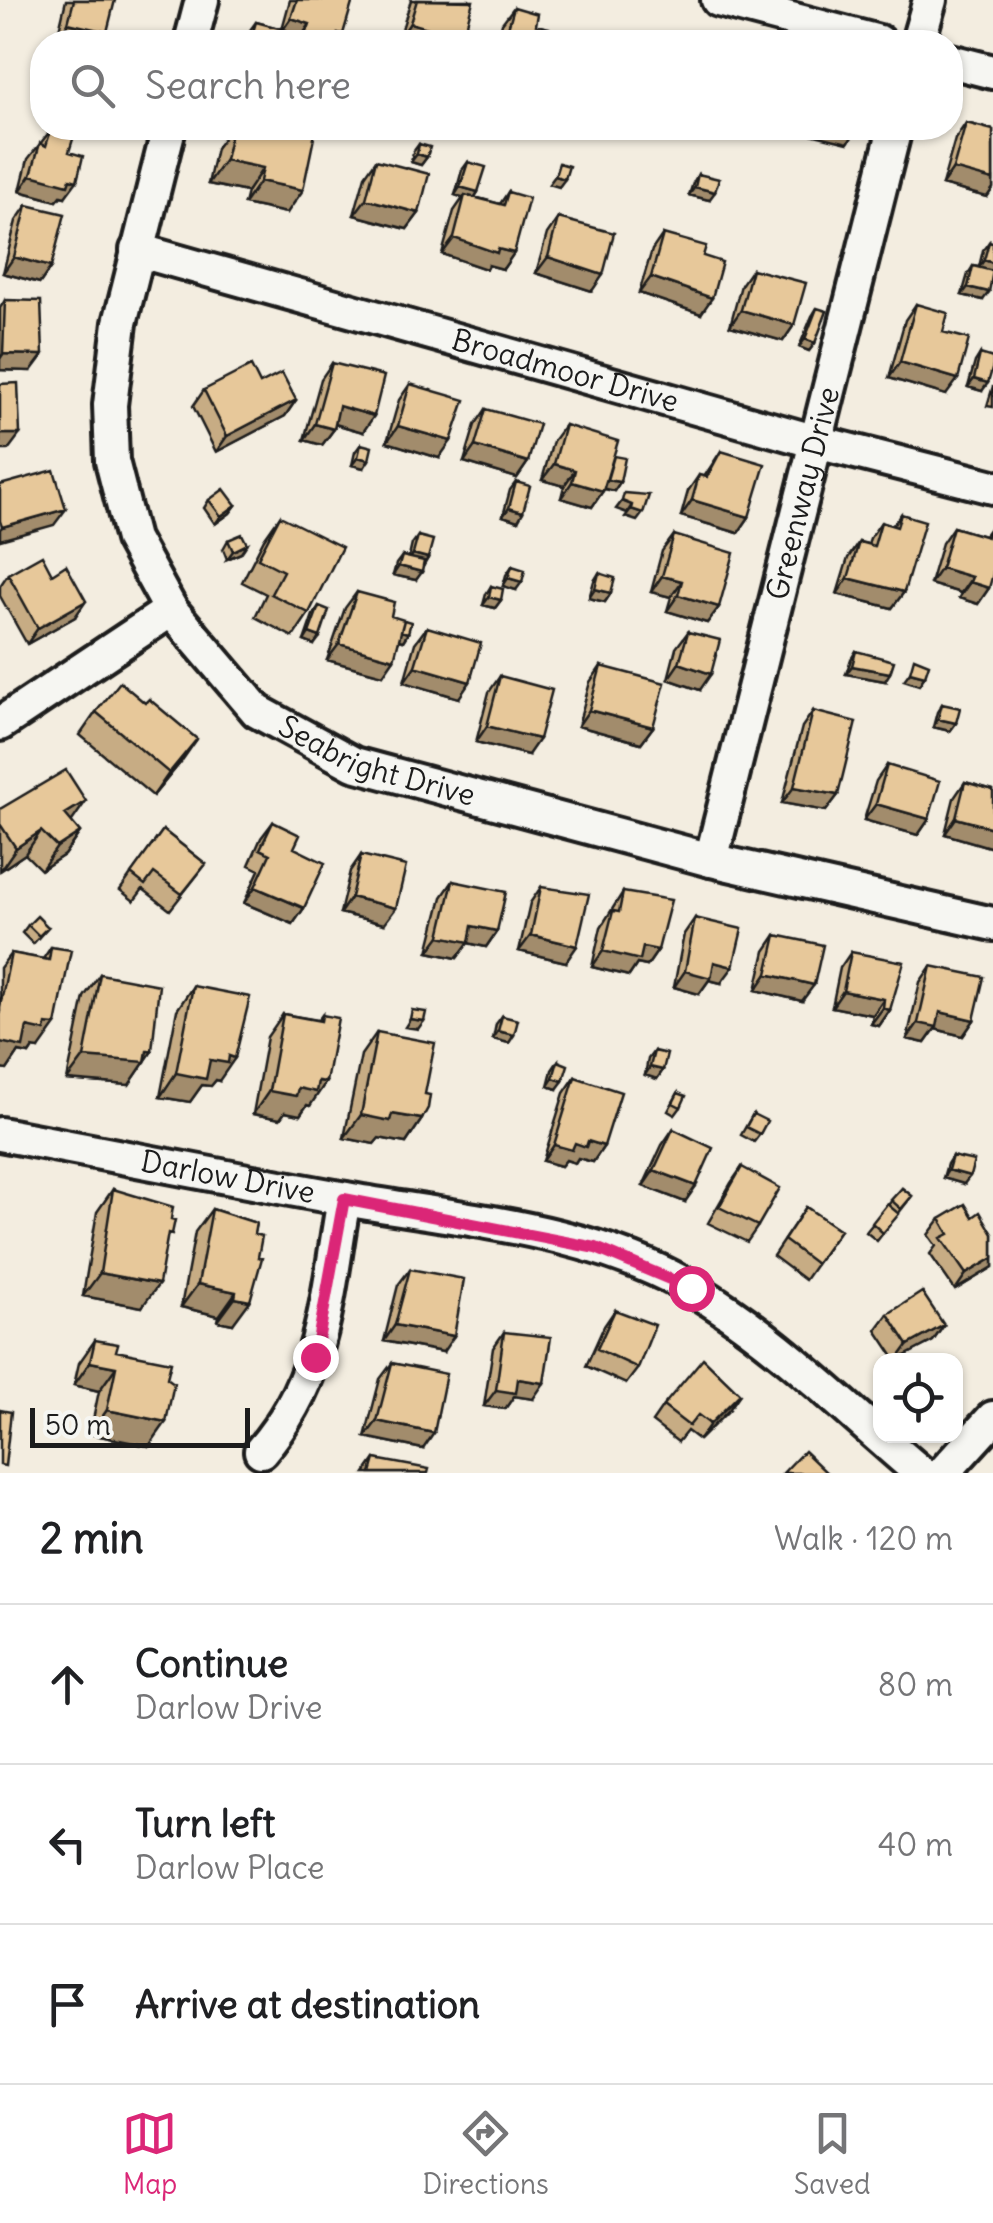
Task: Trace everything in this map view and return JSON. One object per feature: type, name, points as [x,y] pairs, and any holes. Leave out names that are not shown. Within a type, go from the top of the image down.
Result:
[{"type":"street","points":[[194,30],[202,0]]},
{"type":"street","points":[[718,0],[833,30]]},
{"type":"street","points":[[921,30],[930,0]]},
{"type":"street","points":[[963,64],[993,72]]},
{"type":"street","name":"Seabright Drive","points":[[166,140],[120,323],[110,405],[112,462],[132,539],[171,610],[257,711],[354,764],[711,860],[993,924]]},
{"type":"street","name":"Greenway Drive","points":[[711,860],[813,441],[893,140]]},
{"type":"street","name":"Broadmoor Drive","points":[[137,250],[813,441],[993,486]]},
{"type":"street","points":[[0,724],[171,610]]},
{"type":"street","name":"Darlow Drive","points":[[0,1134],[581,1245],[676,1280],[739,1320],[921,1473]]},
{"type":"street","points":[[261,1452],[289,1419],[304,1392],[315,1357],[344,1199]]},
{"type":"street","points":[[943,1473],[993,1418]]},
{"type":"building","points":[[74,0],[115,0],[108,30],[68,23]]},
{"type":"building","points":[[297,0],[353,0],[344,30],[308,30],[310,24],[291,18]]},
{"type":"building","points":[[417,0],[473,1],[465,30],[435,30],[410,23]]},
{"type":"building","points":[[514,7],[538,14],[536,25],[549,28],[548,30],[507,30]]},
{"type":"building","points":[[256,22],[286,30],[254,30]]},
{"type":"building","points":[[966,123],[993,130],[993,180],[953,169]]},
{"type":"building","points":[[48,140],[73,140],[69,152],[83,156],[77,181],[70,179],[68,185],[31,175],[40,143],[46,146]]},
{"type":"building","points":[[229,140],[313,140],[303,190],[260,181],[263,168],[225,160]]},
{"type":"building","points":[[419,144],[430,147],[427,157],[417,154]]},
{"type":"building","points":[[376,160],[429,174],[419,213],[366,199]]},
{"type":"building","points":[[468,162],[486,167],[478,192],[460,187]]},
{"type":"building","points":[[559,163],[569,166],[565,179],[555,176]]},
{"type":"building","points":[[698,174],[719,179],[715,192],[695,187]]},
{"type":"building","points":[[508,192],[529,198],[514,253],[498,249],[497,253],[454,238],[465,195],[504,205]]},
{"type":"building","points":[[27,205],[65,214],[51,267],[14,257]]},
{"type":"building","points":[[558,218],[614,233],[603,275],[548,257]]},
{"type":"building","points":[[663,234],[706,246],[703,256],[722,262],[712,298],[651,277]]},
{"type":"building","points":[[989,242],[993,243],[993,263],[984,260]]},
{"type":"building","points":[[973,266],[993,271],[989,292],[968,287]]},
{"type":"building","points":[[752,269],[806,283],[794,325],[741,310]]},
{"type":"building","points":[[5,300],[41,301],[43,355],[3,354]]},
{"type":"building","points":[[916,304],[948,313],[943,332],[969,339],[958,379],[900,362]]},
{"type":"building","points":[[817,308],[827,311],[815,343],[805,339]]},
{"type":"building","points":[[980,354],[993,358],[988,383],[974,379]]},
{"type":"building","points":[[332,363],[384,376],[374,416],[339,406],[334,429],[315,424]]},
{"type":"building","points":[[251,366],[260,384],[282,373],[296,400],[227,436],[204,390]]},
{"type":"building","points":[[18,383],[20,434],[0,434],[0,384]]},
{"type":"building","points":[[410,384],[465,400],[451,441],[398,426]]},
{"type":"building","points":[[486,409],[539,424],[528,462],[475,446]]},
{"type":"building","points":[[565,425],[618,441],[603,491],[572,482],[575,470],[554,464]]},
{"type":"building","points":[[361,444],[372,447],[369,460],[358,457]]},
{"type":"building","points":[[721,451],[765,464],[749,517],[692,500],[699,475],[707,477]]},
{"type":"building","points":[[614,456],[625,458],[620,482],[607,480]]},
{"type":"building","points":[[54,470],[66,509],[2,527],[0,485]]},
{"type":"building","points":[[516,482],[530,486],[523,512],[509,508]]},
{"type":"building","points":[[224,489],[236,505],[221,516],[209,500]]},
{"type":"building","points":[[624,493],[649,495],[643,513],[622,501]]},
{"type":"building","points":[[901,514],[925,521],[904,592],[848,578],[859,542],[874,546],[881,522],[897,527]]},
{"type":"building","points":[[280,516],[342,547],[309,613],[271,594],[283,571],[258,558]]},
{"type":"building","points":[[953,527],[987,537],[993,528],[993,574],[989,588],[970,582],[972,577],[941,568]]},
{"type":"building","points":[[242,534],[247,544],[233,551],[228,540]]},
{"type":"building","points":[[674,535],[734,553],[719,607],[678,595],[682,581],[662,576]]},
{"type":"building","points":[[418,536],[433,540],[428,558],[413,554]]},
{"type":"building","points":[[42,555],[52,574],[66,565],[86,601],[38,628],[8,574]]},
{"type":"building","points":[[402,556],[424,561],[422,572],[399,566]]},
{"type":"building","points":[[512,566],[525,570],[522,582],[508,578]]},
{"type":"building","points":[[599,573],[615,578],[611,593],[595,589]]},
{"type":"building","points":[[491,586],[503,589],[501,600],[489,597]]},
{"type":"building","points":[[357,592],[394,602],[391,616],[404,620],[394,659],[339,644]]},
{"type":"building","points":[[319,606],[329,610],[320,637],[309,633]]},
{"type":"building","points":[[404,620],[411,622],[408,633],[401,631]]},
{"type":"building","points":[[427,627],[481,643],[470,682],[415,666]]},
{"type":"building","points":[[688,632],[720,640],[711,674],[679,663]]},
{"type":"building","points":[[856,651],[894,661],[890,673],[852,666]]},
{"type":"building","points":[[914,658],[929,664],[925,676],[910,672]]},
{"type":"building","points":[[601,666],[665,683],[653,727],[589,710]]},
{"type":"building","points":[[500,676],[552,690],[539,739],[487,726]]},
{"type":"building","points":[[120,682],[145,703],[149,699],[197,739],[169,773],[96,712]]},
{"type":"building","points":[[942,704],[960,708],[956,723],[938,719]]},
{"type":"building","points":[[813,711],[856,722],[838,795],[794,787]]},
{"type":"building","points":[[887,765],[940,781],[929,819],[876,804]]},
{"type":"building","points":[[66,770],[86,801],[65,814],[80,832],[57,847],[41,831],[16,848],[0,824],[0,809]]},
{"type":"building","points":[[965,782],[993,790],[993,828],[956,818]]},
{"type":"building","points":[[273,822],[300,835],[294,848],[325,863],[304,908],[255,887],[270,854],[260,849]]},
{"type":"building","points":[[163,830],[206,864],[182,894],[154,873],[145,885],[131,874]]},
{"type":"building","points":[[361,855],[406,866],[396,908],[351,897]]},
{"type":"building","points":[[453,881],[506,892],[497,931],[472,926],[469,942],[440,936]]},
{"type":"building","points":[[541,887],[589,894],[577,946],[531,935]]},
{"type":"building","points":[[623,892],[671,900],[658,950],[643,947],[640,960],[603,951],[613,911],[619,912]]},
{"type":"building","points":[[37,916],[48,927],[39,936],[28,925]]},
{"type":"building","points":[[695,918],[742,929],[733,967],[714,962],[711,978],[685,971]]},
{"type":"building","points":[[776,935],[823,945],[814,985],[767,974]]},
{"type":"building","points":[[51,947],[71,950],[56,1025],[46,1024],[45,1031],[27,1027],[23,1047],[0,1042],[0,1007],[11,953],[49,960]]},
{"type":"building","points":[[851,952],[904,962],[890,1010],[883,1008],[884,999],[843,991]]},
{"type":"building","points":[[931,966],[984,977],[974,1020],[940,1012],[937,1027],[918,1023]]},
{"type":"building","points":[[100,974],[159,985],[152,1051],[147,1051],[145,1062],[84,1057]]},
{"type":"building","points":[[193,986],[250,997],[235,1058],[229,1056],[228,1063],[210,1060],[206,1079],[176,1073]]},
{"type":"building","points":[[412,1010],[426,1012],[424,1021],[410,1019]]},
{"type":"building","points":[[283,1014],[321,1021],[322,1015],[338,1018],[326,1082],[318,1081],[316,1092],[298,1088],[296,1096],[269,1091]]},
{"type":"building","points":[[502,1016],[518,1020],[514,1035],[498,1031]]},
{"type":"building","points":[[377,1032],[435,1043],[425,1094],[430,1095],[428,1108],[422,1119],[392,1114],[390,1121],[361,1115]]},
{"type":"building","points":[[654,1051],[667,1054],[663,1070],[650,1067]]},
{"type":"building","points":[[558,1061],[568,1065],[563,1081],[553,1078]]},
{"type":"building","points":[[575,1077],[621,1092],[604,1146],[588,1141],[586,1147],[575,1143],[572,1150],[554,1145]]},
{"type":"building","points":[[678,1093],[686,1096],[681,1107],[673,1103]]},
{"type":"building","points":[[753,1114],[767,1121],[760,1134],[746,1127]]},
{"type":"building","points":[[673,1129],[713,1148],[696,1186],[654,1170]]},
{"type":"building","points":[[952,1156],[974,1161],[970,1176],[948,1170]]},
{"type":"building","points":[[742,1167],[780,1188],[758,1226],[719,1207]]},
{"type":"building","points":[[902,1188],[912,1196],[901,1209],[891,1200]]},
{"type":"building","points":[[113,1189],[173,1207],[171,1219],[175,1220],[172,1234],[168,1233],[159,1284],[100,1273]]},
{"type":"building","points":[[887,1204],[899,1214],[883,1233],[872,1223]]},
{"type":"building","points":[[965,1204],[973,1217],[980,1212],[993,1234],[993,1258],[966,1274],[941,1238],[949,1234],[940,1219]]},
{"type":"building","points":[[806,1207],[840,1230],[816,1264],[784,1240]]},
{"type":"building","points":[[212,1209],[256,1223],[254,1234],[262,1236],[258,1257],[262,1258],[250,1301],[235,1298],[236,1292],[198,1284]]},
{"type":"building","points":[[410,1269],[464,1279],[454,1336],[395,1325]]},
{"type":"building","points":[[922,1292],[944,1325],[908,1345],[888,1314]]},
{"type":"building","points":[[615,1310],[655,1325],[638,1368],[597,1349]]},
{"type":"building","points":[[504,1332],[551,1337],[544,1383],[518,1379],[516,1393],[496,1390]]},
{"type":"building","points":[[95,1340],[118,1344],[116,1351],[171,1362],[167,1378],[174,1383],[166,1422],[107,1410],[116,1367],[90,1362]]},
{"type":"building","points":[[703,1358],[740,1394],[710,1424],[698,1415],[689,1426],[663,1406]]},
{"type":"building","points":[[392,1363],[446,1374],[434,1433],[377,1421]]},
{"type":"building","points":[[0,1410],[11,1412],[5,1466],[0,1465]]},
{"type":"building","points":[[804,1451],[827,1473],[783,1473]]},
{"type":"building","points":[[375,1459],[429,1469],[428,1473],[371,1473]]},
{"type":"route","points":[[315,1357],[344,1199],[596,1248],[691,1288]]}]
